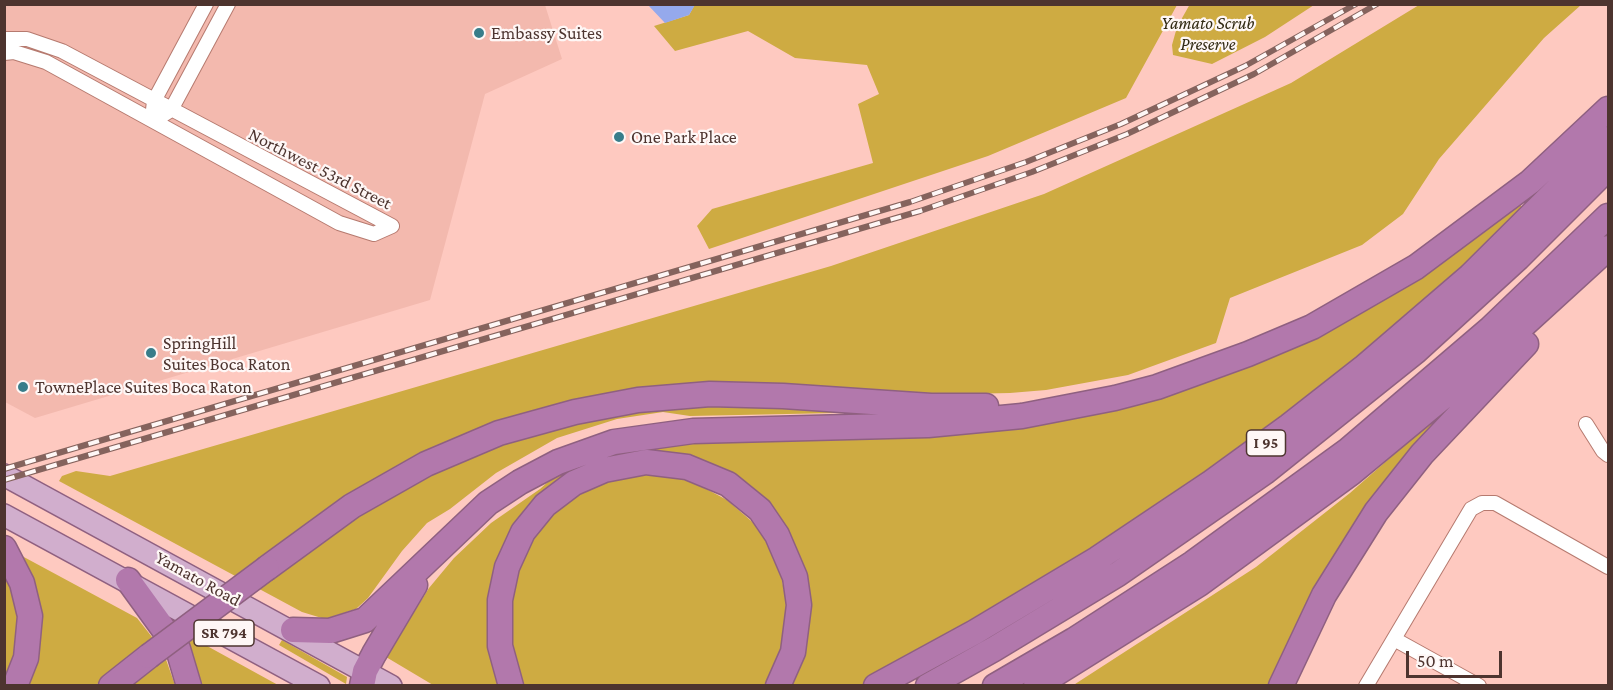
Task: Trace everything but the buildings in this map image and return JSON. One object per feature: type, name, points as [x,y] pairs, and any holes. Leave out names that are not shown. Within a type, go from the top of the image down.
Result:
[{"type":"highway","points":[[293,630],[330,631],[364,620],[475,514],[520,482],[558,462],[614,442],[693,431],[928,425],[998,419],[1115,399],[1204,371],[1312,327],[1416,267],[1530,182],[1608,109]]},
{"type":"highway","name":"I 95","points":[[876,686],[1056,585],[1175,508],[1261,447],[1363,368],[1443,299],[1514,235],[1608,139]]},
{"type":"highway","points":[[928,686],[1118,574],[1265,472],[1415,352],[1510,266],[1608,168]]},
{"type":"highway","points":[[995,686],[1115,615],[1201,558],[1310,479],[1455,360],[1554,271],[1608,216]]},
{"type":"highway","points":[[1036,686],[1191,589],[1351,473],[1451,390],[1604,253]]},
{"type":"highway","points":[[1281,686],[1324,595],[1354,545],[1392,491],[1441,433],[1537,334],[1604,253]]},
{"type":"highway","points":[[111,686],[352,506],[426,464],[499,433],[585,410],[662,397],[718,394],[931,406],[1002,405],[1064,398],[1148,379],[1204,371]]},
{"type":"highway","points":[[511,686],[500,646],[500,600],[507,567],[523,532],[545,505],[574,483],[604,470],[646,462],[687,467],[728,484],[760,510],[777,535],[795,577],[799,605],[794,652],[778,686]]},
{"type":"highway","points":[[4,548],[18,572],[30,616],[28,649],[15,686]]},
{"type":"highway","points":[[364,678],[437,550]]},
{"type":"highway","points":[[128,580],[178,649],[189,686]]},
{"type":"main road","name":"Yamato Road","points":[[4,475],[293,630],[364,678],[391,686]]},
{"type":"main road","name":"Yamato Road","points":[[4,515],[128,580],[319,686]]},
{"type":"street","points":[[153,121],[154,101],[206,4]]},
{"type":"street","points":[[153,121],[171,110],[228,4]]},
{"type":"street","name":"Northwest 53rd Street","points":[[4,39],[27,39],[52,47],[392,226],[374,234],[339,223],[46,62],[14,52],[4,53]]},
{"type":"street","points":[[1586,424],[1603,452],[1608,455]]},
{"type":"street","points":[[1366,686],[1471,509],[1482,503],[1496,503],[1608,567]]},
{"type":"street","points":[[1394,639],[1479,686]]},
{"type":"shaded area","points":[[4,5],[545,5],[562,59],[485,94],[430,300],[35,418],[5,402]]},
{"type":"green space","points":[[695,4],[1177,5],[1126,98],[988,156],[709,249],[697,226],[712,209],[873,163],[858,104],[879,94],[867,65],[795,58],[748,31],[675,51],[654,26],[689,15]]},
{"type":"green space","name":"Yamato Scrub Preserve","points":[[1190,4],[1314,5],[1265,37],[1212,64],[1173,55],[1172,45],[1177,27]]},
{"type":"green space","points":[[1419,5],[1581,5],[1544,38],[1439,159],[1403,214],[1362,245],[1230,298],[1216,343],[1128,375],[1046,390],[1010,393],[916,395],[776,384],[505,421],[347,521],[460,459],[536,429],[597,416],[735,402],[884,412],[690,416],[663,412],[617,419],[557,438],[496,473],[450,509],[427,523],[402,551],[368,598],[356,609],[325,619],[302,612],[59,481],[62,476],[76,471],[110,476],[248,436],[831,266],[1044,194],[1291,83]]},
{"type":"green space","points":[[1518,203],[1524,209],[1411,315],[1262,436],[995,613],[861,685],[787,685],[796,669],[775,514],[626,454],[506,541],[504,685],[433,685],[386,657],[429,588],[454,558],[491,523],[540,489],[560,471],[602,455],[676,441],[788,438],[1208,381]]},
{"type":"green space","points":[[1433,420],[1438,426],[1275,685],[1072,686],[1256,567],[1350,493]]},
{"type":"green space","points":[[621,473],[668,473],[697,484],[727,500],[757,526],[779,565],[787,606],[782,649],[766,685],[521,686],[510,654],[511,583],[530,537],[567,498]]},
{"type":"green space","points":[[22,556],[137,618],[163,651],[175,685],[126,685],[139,653],[96,685],[22,685],[19,558]]},
{"type":"green space","points":[[5,567],[19,618],[17,651],[5,684]]},
{"type":"green space","points":[[178,630],[278,685],[200,685],[192,656]]},
{"type":"green space","points":[[282,640],[347,677],[346,684],[279,645]]},
{"type":"water","points":[[648,5],[695,5],[689,15],[665,23]]},
{"type":"railway","points":[[4,469],[910,202],[1026,162],[1121,124],[1245,66],[1356,4]]},
{"type":"railway","points":[[4,480],[920,211],[1032,172],[1127,134],[1254,74],[1377,4]]},
{"type":"place","name":"Embassy Suites","points":[[479,33]]},
{"type":"place","name":"One Park Place","points":[[619,137]]},
{"type":"place","name":"SpringHill Suites Boca Raton","points":[[151,353]]},
{"type":"place","name":"TownePlace Suites Boca Raton","points":[[23,387]]}]
